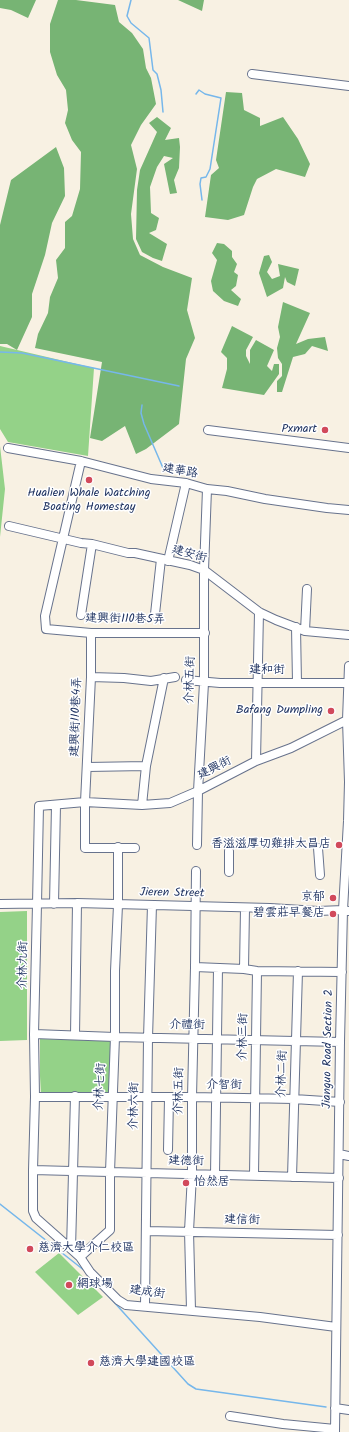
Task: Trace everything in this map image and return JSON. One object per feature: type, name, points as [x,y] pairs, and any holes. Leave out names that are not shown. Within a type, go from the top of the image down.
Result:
[{"type":"street","points":[[252,74],[349,86]]},
{"type":"street","points":[[208,430],[349,448]]},
{"type":"street","name":"建華路","points":[[8,448],[81,461],[151,479],[186,483],[207,489],[227,491],[265,499],[349,510]]},
{"type":"street","points":[[63,539],[81,461]]},
{"type":"street","points":[[154,614],[165,560],[186,483]]},
{"type":"street","name":"介林五街","points":[[197,845],[198,791],[204,681],[204,570],[207,489]]},
{"type":"street","name":"建安街","points":[[9,526],[81,543],[92,544],[128,553],[135,552],[190,565],[204,570],[259,612],[305,631],[349,635]]},
{"type":"street","name":"建興街110巷5弄","points":[[63,539],[44,616],[46,628],[91,632],[205,633]]},
{"type":"street","points":[[81,615],[92,544]]},
{"type":"street","points":[[305,631],[306,589]]},
{"type":"street","points":[[256,761],[259,612]]},
{"type":"street","points":[[296,627],[297,683]]},
{"type":"street","points":[[349,630],[349,642]]},
{"type":"street","name":"建興街110巷4弄","points":[[91,632],[91,678],[85,802],[85,848],[118,847]]},
{"type":"street","name":"Jianguo Road Section 2","points":[[335,1431],[340,1042],[342,972],[346,911],[349,782],[349,666]]},
{"type":"street","points":[[91,678],[124,678],[151,681],[175,677]]},
{"type":"street","points":[[142,805],[146,766],[164,678]]},
{"type":"street","name":"建和街","points":[[186,680],[220,684],[348,682]]},
{"type":"street","name":"建興街","points":[[85,802],[142,805],[170,803],[198,791],[256,761],[291,748],[348,720]]},
{"type":"street","points":[[87,767],[146,766]]},
{"type":"street","name":"介林九街","points":[[33,1170],[36,904],[39,806],[56,806],[85,802]]},
{"type":"street","points":[[54,904],[56,806]]},
{"type":"street","points":[[118,847],[135,848]]},
{"type":"street","name":"介林七街","points":[[80,1257],[110,1230],[110,1172],[118,905],[118,847]]},
{"type":"street","points":[[318,848],[320,875]]},
{"type":"street","points":[[229,851],[229,872]]},
{"type":"street","name":"介林五街","points":[[191,1310],[189,1231],[192,1175],[193,1038],[196,968],[196,871]]},
{"type":"street","points":[[76,1035],[77,903]]},
{"type":"street","name":"Jieren Street","points":[[0,904],[77,903],[346,911]]},
{"type":"street","name":"介林六街","points":[[145,1306],[148,1038],[152,905]]},
{"type":"street","points":[[244,969],[245,908]]},
{"type":"street","points":[[196,968],[244,969],[257,971],[342,972]]},
{"type":"street","points":[[215,1175],[218,968]]},
{"type":"street","name":"介林三街","points":[[254,1176],[257,971]]},
{"type":"street","name":"介林二街","points":[[292,1177],[298,971]]},
{"type":"street","name":"介禮街","points":[[34,1034],[340,1042]]},
{"type":"street","points":[[71,1249],[75,1096]]},
{"type":"street","name":"介智街","points":[[35,1097],[255,1098],[340,1102]]},
{"type":"street","points":[[168,1150],[169,1098]]},
{"type":"street","points":[[339,1154],[349,1156]]},
{"type":"street","name":"建德街","points":[[33,1170],[339,1178]]},
{"type":"street","name":"建成街","points":[[33,1170],[33,1211],[36,1218],[80,1257],[90,1272],[118,1300],[126,1305],[260,1317],[336,1327]]},
{"type":"street","name":"建信街","points":[[146,1231],[338,1235]]},
{"type":"street","points":[[335,1408],[349,1410]]},
{"type":"street","points":[[230,1416],[335,1431]]},
{"type":"green space","points":[[0,0],[36,0],[28,18],[11,10],[0,8]]},
{"type":"green space","points":[[58,0],[76,0],[115,5],[119,22],[132,33],[143,49],[146,68],[151,78],[156,104],[141,125],[131,145],[137,169],[131,214],[133,239],[140,255],[163,267],[192,278],[187,310],[195,338],[186,359],[179,424],[146,449],[136,454],[125,426],[102,441],[90,438],[102,362],[35,348],[38,334],[48,313],[50,297],[58,278],[56,260],[65,248],[65,222],[72,216],[80,189],[81,152],[72,140],[65,123],[68,110],[66,90],[57,75],[50,52],[50,24]]},
{"type":"green space","points":[[178,0],[204,0],[202,11]]},
{"type":"green space","points":[[226,92],[242,93],[244,110],[260,118],[260,126],[283,117],[298,139],[310,164],[305,177],[276,169],[257,179],[244,215],[228,220],[205,217],[211,175],[219,168],[216,160]]},
{"type":"green space","points":[[157,117],[171,128],[165,140],[179,138],[180,147],[179,168],[174,180],[177,193],[170,194],[164,164],[173,158],[164,156],[157,167],[150,187],[151,213],[159,218],[156,230],[149,233],[167,244],[162,261],[142,252],[136,239],[137,190],[140,170],[157,132],[149,123]]},
{"type":"green space","points":[[56,147],[64,168],[65,196],[52,223],[45,255],[32,294],[32,317],[17,350],[7,344],[0,344],[0,225],[11,180]]},
{"type":"green space","points":[[217,243],[224,244],[232,251],[232,257],[237,264],[234,272],[238,275],[236,286],[231,290],[241,299],[238,306],[224,301],[213,291],[211,281],[217,260],[212,253]]},
{"type":"green space","points":[[269,255],[272,262],[267,272],[272,279],[280,276],[278,264],[299,269],[295,286],[287,282],[285,277],[283,288],[267,297],[259,273],[264,256]]},
{"type":"green space","points":[[283,302],[310,313],[296,344],[308,339],[325,337],[328,351],[312,346],[305,354],[293,357],[282,392],[277,392],[277,381],[282,376],[282,364],[278,358],[277,348],[280,337],[278,327]]},
{"type":"green space","points":[[232,326],[253,337],[246,350],[246,356],[250,364],[250,350],[256,340],[274,350],[267,366],[272,371],[274,364],[279,364],[279,374],[264,395],[222,388],[227,369],[227,358],[221,352]]},
{"type":"green space","points":[[0,346],[94,368],[88,456],[8,442],[0,429]]},
{"type":"green space","points":[[0,446],[5,489],[0,537]]},
{"type":"green space","points":[[27,911],[27,1040],[0,1041],[0,912]]},
{"type":"green space","points":[[40,1039],[113,1041],[111,1095],[41,1094]]},
{"type":"green space","name":"網球場","points":[[59,1253],[103,1297],[78,1315],[35,1272]]},
{"type":"waterway","points":[[131,0],[127,16],[131,23],[149,38],[153,70],[157,74],[161,90],[163,112]]},
{"type":"waterway","points":[[196,94],[199,90],[205,94],[221,98],[210,169],[206,177],[201,178],[200,184],[202,200]]},
{"type":"waterway","points":[[0,352],[22,353],[179,386]]},
{"type":"waterway","points":[[142,405],[141,413],[144,424],[163,468],[171,470]]},
{"type":"waterway","points":[[0,1204],[85,1271]]},
{"type":"waterway","points":[[104,1291],[188,1384],[196,1389],[326,1407]]},
{"type":"place","name":"Pxmart","points":[[325,430]]},
{"type":"place","name":"Hualien Whale Watching Boating Homestay","points":[[89,480]]},
{"type":"place","name":"Bafang Dumpling","points":[[331,711]]},
{"type":"place","name":"香滋滋厚切雞排太昌店","points":[[339,845]]},
{"type":"place","name":"京郁","points":[[333,898]]},
{"type":"place","name":"碧雲莊早餐店","points":[[333,914]]},
{"type":"place","name":"怡然居","points":[[186,1183]]},
{"type":"place","name":"慈濟大學介仁校區","points":[[30,1249]]},
{"type":"place","name":"網球場","points":[[69,1285]]},
{"type":"place","name":"慈濟大學建國校區","points":[[91,1363]]}]
